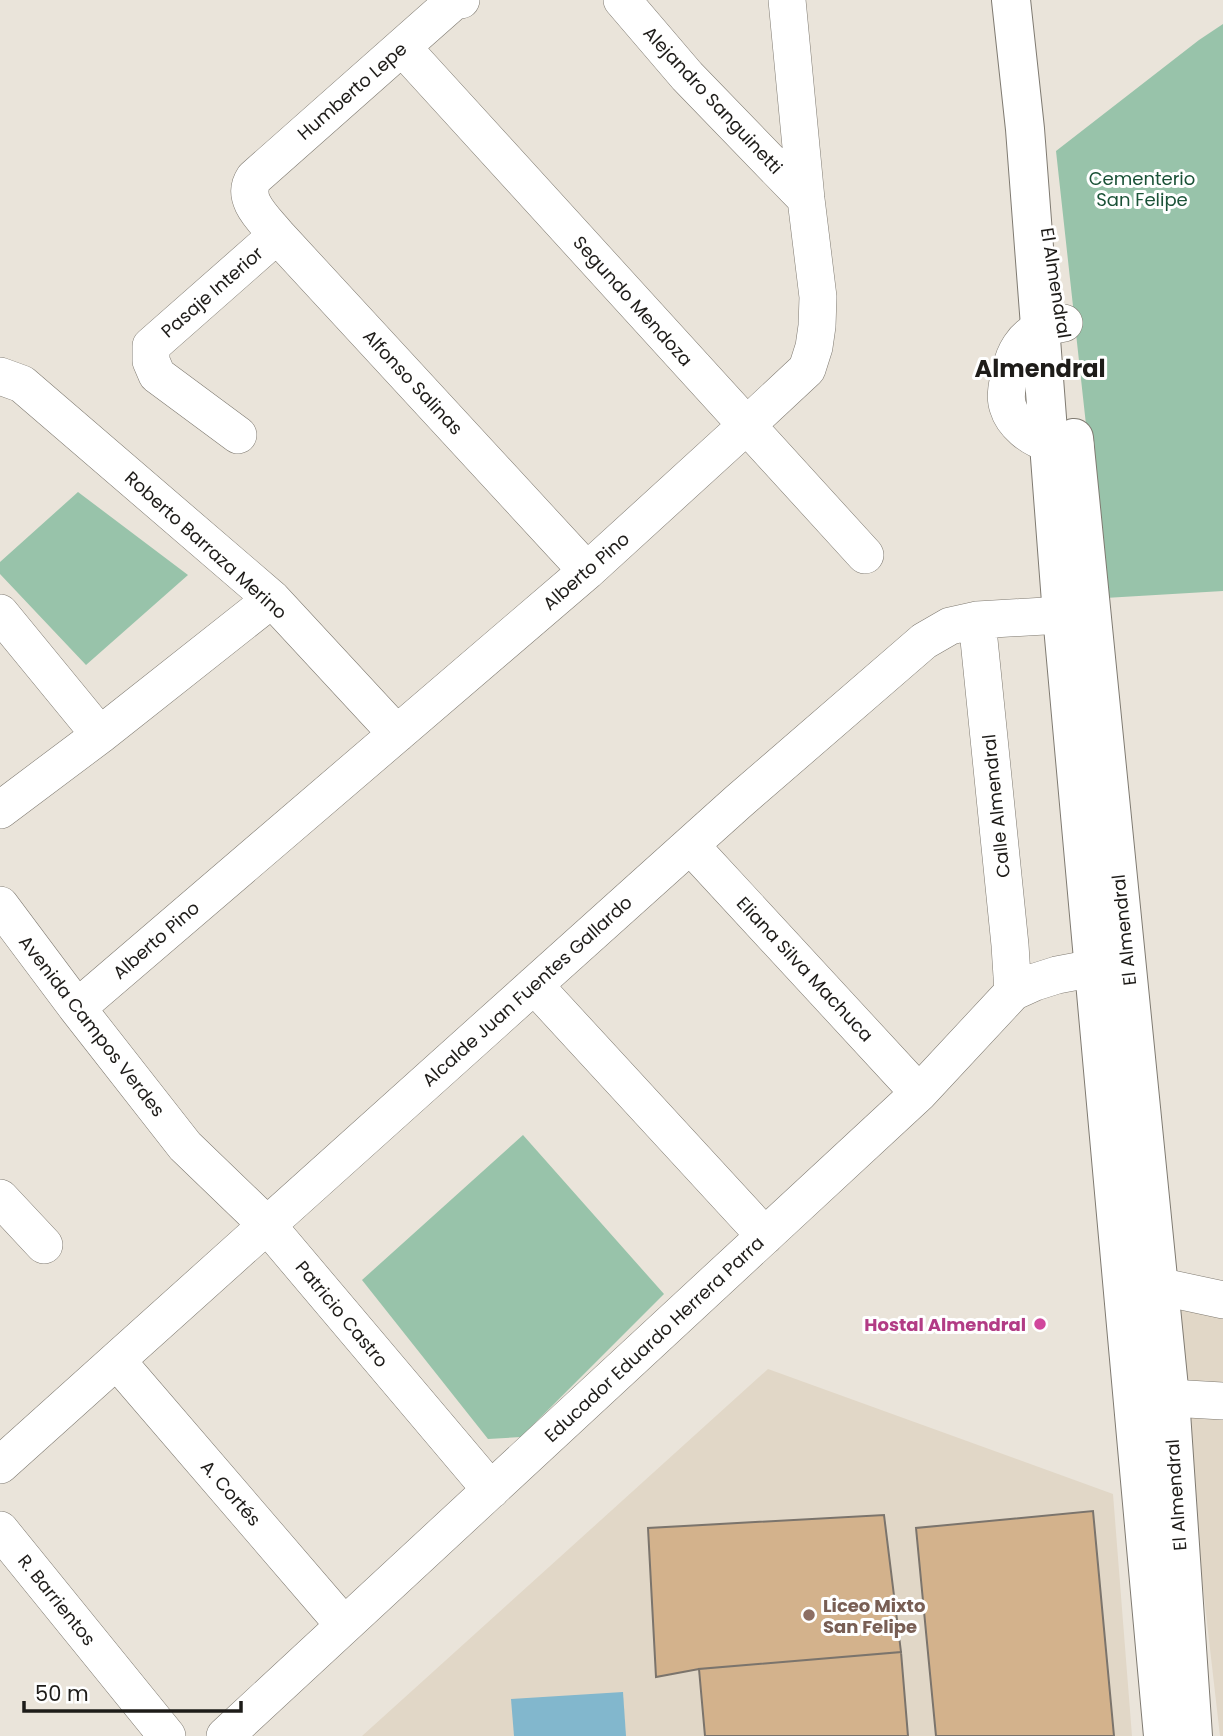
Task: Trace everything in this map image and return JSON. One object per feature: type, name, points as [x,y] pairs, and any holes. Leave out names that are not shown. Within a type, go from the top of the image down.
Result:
[{"type":"main road","name":"El Almendral","points":[[1011,0],[1025,129],[1056,261],[1052,326],[1078,623],[1170,1398],[1193,1736]]},
{"type":"main road","name":"El Almendral","points":[[1078,623],[1094,968],[1163,1736]]},
{"type":"street","name":"Humberto Lepe","points":[[249,188],[254,178],[454,1],[461,0]]},
{"type":"street","name":"Alejandro Sanguinetti","points":[[622,0],[687,76],[806,200]]},
{"type":"street","name":"Alberto Pino","points":[[78,1008],[587,571],[807,369],[814,347],[818,297],[787,0]]},
{"type":"street","name":"Segundo Mendoza","points":[[402,47],[865,555]]},
{"type":"street","name":"Alfonso Salinas","points":[[249,188],[251,202],[277,235],[587,571]]},
{"type":"street","name":"Pasaje Interior","points":[[238,435],[157,375],[150,361],[151,345],[277,235]]},
{"type":"street","points":[[1052,326],[1028,337],[1020,346],[1012,362],[1007,386],[1008,407],[1017,422],[1029,434],[1062,444]]},
{"type":"street","name":"Roberto Barraza Merino","points":[[0,376],[22,384],[272,599],[397,734]]},
{"type":"street","points":[[0,810],[272,599]]},
{"type":"street","points":[[0,613],[100,735]]},
{"type":"street","name":"Alcalde Juan Fuentes Gallardo","points":[[0,1465],[690,845],[924,641],[950,626],[976,620],[1078,623]]},
{"type":"street","name":"Calle Almendral","points":[[976,620],[1013,992]]},
{"type":"street","name":"Eliana Silva Machuca","points":[[690,845],[919,1093]]},
{"type":"street","name":"Avenida Campos Verdes","points":[[0,905],[185,1146]]},
{"type":"street","name":"Educador Eduardo Herrera Parra","points":[[225,1736],[919,1093],[1013,992],[1057,975],[1094,968]]},
{"type":"street","points":[[534,985],[765,1236]]},
{"type":"street","name":"Patricio Castro","points":[[185,1146],[267,1225],[491,1490]]},
{"type":"street","points":[[4,1211],[44,1245]]},
{"type":"street","points":[[1158,1286],[1223,1300]]},
{"type":"street","name":"A. Cortés","points":[[117,1361],[344,1625]]},
{"type":"street","points":[[1170,1398],[1223,1401]]},
{"type":"street","name":"R. Barrientos","points":[[0,1530],[167,1736]]},
{"type":"shaded area","points":[[1167,1273],[1223,1284],[1223,1736],[1220,1736]]},
{"type":"shaded area","name":"Liceo Mixto San Felipe","points":[[768,1369],[1113,1494],[1132,1736],[362,1736]]},
{"type":"green space","name":"Cementerio San Felipe","points":[[1223,24],[1223,591],[1105,598],[1056,151]]},
{"type":"green space","points":[[78,492],[188,575],[86,665],[0,574],[0,562]]},
{"type":"green space","points":[[523,1135],[664,1294],[521,1437],[488,1439],[362,1280]]},
{"type":"water","points":[[623,1692],[626,1736],[514,1736],[511,1699]]},
{"type":"building","points":[[1093,1511],[1114,1736],[936,1736],[916,1528]]},
{"type":"building","points":[[884,1515],[901,1652],[699,1669],[656,1677],[648,1528]]},
{"type":"building","points":[[901,1652],[908,1736],[705,1736],[699,1669]]},
{"type":"place","name":"Hostal Almendral","points":[[1040,1324]]},
{"type":"place","name":"Liceo Mixto San Felipe","points":[[809,1615]]},
{"type":"district","name":"Almendral","points":[[1040,368]]}]
